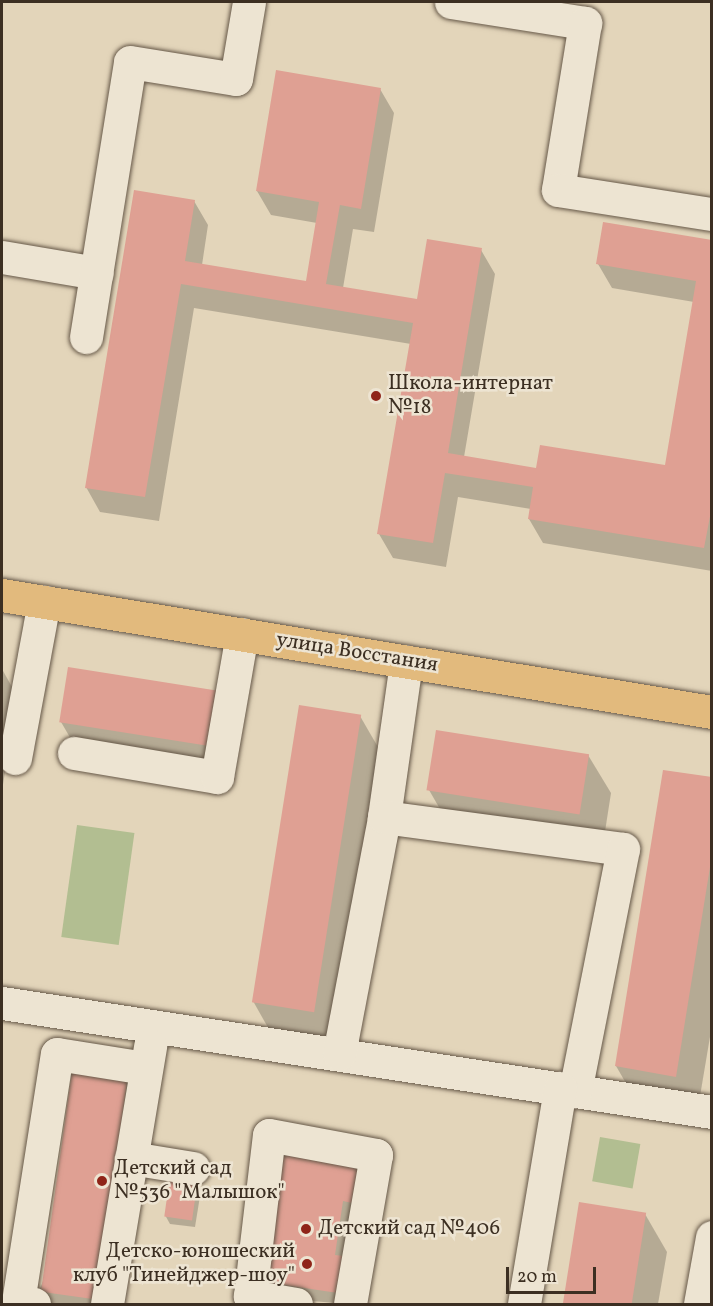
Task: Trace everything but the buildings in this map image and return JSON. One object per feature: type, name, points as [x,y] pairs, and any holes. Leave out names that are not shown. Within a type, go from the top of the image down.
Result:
[{"type":"main road","name":"улица Восстания","points":[[2,595],[711,712]]},
{"type":"street","points":[[86,337],[130,62],[236,79],[249,2]]},
{"type":"street","points":[[451,2],[585,23],[558,190],[711,214]]},
{"type":"street","points":[[2,257],[98,273]]},
{"type":"street","points":[[15,758],[44,602]]},
{"type":"street","points":[[74,753],[217,777],[242,634]]},
{"type":"street","points":[[339,1054],[384,817],[406,662]]},
{"type":"street","points":[[384,817],[623,849],[568,1090],[524,1305]]},
{"type":"street","points":[[2,1003],[711,1112]]},
{"type":"street","points":[[107,1305],[152,1026]]},
{"type":"street","points":[[34,1305],[18,1302],[57,1054],[145,1068]]},
{"type":"street","points":[[296,1305],[250,1296],[269,1135],[376,1155],[350,1305]]},
{"type":"street","points":[[131,1158],[193,1168]]},
{"type":"street","points":[[700,1305],[711,1237]]},
{"type":"green space","points":[[77,825],[134,833],[119,945],[61,937]]},
{"type":"green space","points":[[600,1137],[640,1144],[633,1188],[592,1181]]},
{"type":"place","name":"Школа-интернат №18","points":[[376,396]]},
{"type":"place","name":"Детский сад №536 \"Малышок\"","points":[[102,1181]]},
{"type":"place","name":"Детский сад №406","points":[[306,1229]]},
{"type":"place","name":"Детско-юношеский клуб \"Тинейджер-шоу\"","points":[[307,1264]]}]
